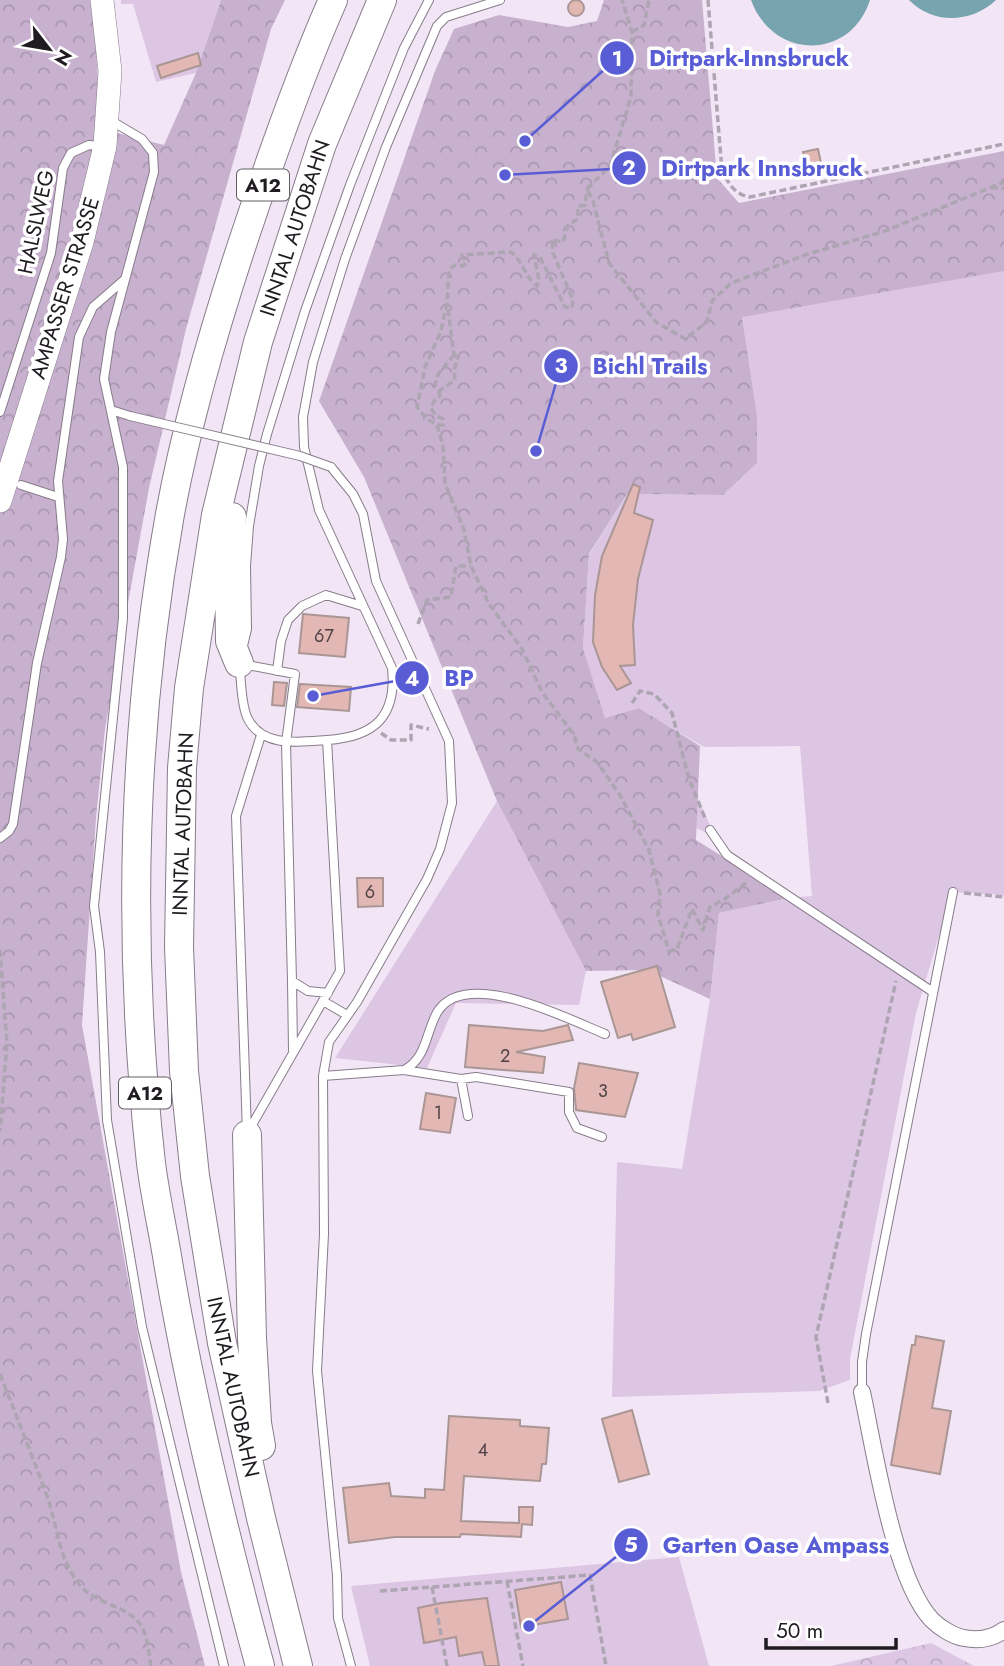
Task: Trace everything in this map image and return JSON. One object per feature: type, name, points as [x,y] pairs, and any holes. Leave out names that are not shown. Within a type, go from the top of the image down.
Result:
[{"type":"highway","name":"INNTAL AUTOBAHN","points":[[260,1666],[221,1520],[181,1342],[152,1166],[135,939],[141,762],[158,587],[171,510],[195,402],[234,269],[276,145],[332,0]]},
{"type":"highway","name":"INNTAL AUTOBAHN","points":[[298,1666],[261,1518],[222,1343],[195,1176],[184,1071],[179,947],[182,768],[189,688],[203,591],[226,469],[258,342],[322,144],[382,0]]},
{"type":"highway","points":[[226,469],[233,512],[229,574],[230,641],[239,663]]},
{"type":"highway","points":[[247,1135],[257,1423],[267,1481],[261,1518]]},
{"type":"main road","name":"AMPASSER STRASSE","points":[[0,501],[82,242],[105,146],[110,71],[102,0]]},
{"type":"street","points":[[862,1392],[898,1552],[920,1604],[932,1620],[959,1637],[985,1639],[1004,1630]]},
{"type":"lane","points":[[429,0],[404,48],[350,185],[306,311],[259,466],[249,526],[246,566],[247,629],[239,663],[247,718],[261,735],[286,743],[346,739],[373,727],[387,713],[394,685],[392,668],[319,510],[304,447],[303,418],[313,362],[345,259],[437,26],[446,17],[500,0]]},
{"type":"lane","points":[[108,118],[142,139],[153,153],[154,173],[111,332],[104,379],[123,467],[123,618],[94,906],[100,952],[107,1120],[142,1327],[224,1666]]},
{"type":"lane","name":"HALSLWEG","points":[[0,412],[51,253],[63,168],[71,153],[89,145],[105,146]]},
{"type":"lane","points":[[0,838],[13,824],[37,663],[61,557],[58,497],[63,439],[79,337],[93,306],[124,280]]},
{"type":"lane","points":[[111,410],[300,456],[331,467],[353,494],[363,514],[376,581],[449,741],[452,803],[440,849],[427,879],[348,1015],[329,1042],[323,1076],[324,1234],[317,1371],[337,1575],[338,1618],[351,1666]]},
{"type":"lane","points":[[21,485],[58,497]]},
{"type":"lane","points":[[277,671],[281,641],[288,620],[302,606],[326,596],[362,606]]},
{"type":"lane","points":[[239,663],[295,674],[286,743],[293,1054]]},
{"type":"lane","points":[[247,1135],[236,816],[261,735]]},
{"type":"lane","points":[[247,1135],[340,971],[327,740]]},
{"type":"lane","points":[[710,830],[727,855],[933,992]]},
{"type":"lane","points":[[862,1392],[866,1334],[953,892]]},
{"type":"lane","points":[[292,981],[307,991],[325,997],[348,1015]]},
{"type":"lane","points":[[404,1070],[413,1065],[427,1041],[439,1009],[461,994],[490,994],[519,1000],[604,1034]]},
{"type":"lane","points":[[323,1076],[404,1070],[461,1079],[476,1077],[569,1092],[569,1112],[577,1128],[602,1137]]},
{"type":"lane","points":[[461,1079],[468,1115]]},
{"type":"path","points":[[454,355],[439,373],[435,384],[440,397],[434,401],[431,408],[436,416],[443,419],[443,425],[437,425],[425,418],[417,407],[425,366],[441,331],[447,303],[449,270],[455,265],[463,266],[466,262],[462,255],[511,252],[520,259],[531,282],[537,286],[539,280],[534,255],[540,257],[565,306],[572,308],[573,300],[553,253],[552,240],[563,243],[568,225],[578,219],[578,206],[585,205],[587,189],[610,166],[631,97],[632,33],[621,0]]},
{"type":"path","points":[[632,33],[644,25],[649,0]]},
{"type":"path","points":[[708,0],[722,172],[731,189],[740,195],[750,197],[1004,144]]},
{"type":"path","points":[[587,189],[593,201],[610,263],[656,322],[685,338],[706,322],[712,301],[731,283],[808,254],[885,231],[1004,181]]},
{"type":"path","points":[[989,188],[1004,188]]},
{"type":"path","points":[[439,391],[455,380],[454,371],[458,357],[454,355],[447,303]]},
{"type":"path","points":[[437,425],[443,446],[446,483],[464,530],[471,566],[489,604],[522,649],[542,692],[575,735],[578,749],[597,762],[620,795],[649,850],[660,894],[658,915],[669,951],[677,949],[692,909],[703,930],[710,907],[757,874]]},
{"type":"path","points":[[418,624],[427,600],[451,597],[456,566],[471,566]]},
{"type":"path","points":[[632,703],[639,691],[653,694],[671,713],[689,779],[710,830]]},
{"type":"path","points":[[373,727],[391,740],[411,740],[411,725],[445,732]]},
{"type":"path","points":[[953,892],[1004,897]]},
{"type":"path","points":[[0,950],[7,1043],[0,1131]]},
{"type":"path","points":[[828,1402],[816,1337],[898,969]]},
{"type":"path","points":[[0,1374],[49,1502],[63,1559],[73,1576],[89,1594],[131,1615],[139,1622],[144,1631],[151,1666]]},
{"type":"path","points":[[380,1591],[590,1575],[606,1666]]},
{"type":"path","points":[[507,1581],[523,1666]]},
{"type":"path","points":[[432,1587],[447,1666]]},
{"type":"green space","points":[[0,0],[93,0],[98,128],[164,145],[196,73],[221,0],[285,0],[271,29],[186,329],[149,488],[105,729],[82,1025],[181,1572],[205,1666],[0,1666]]},
{"type":"green space","points":[[121,0],[221,0],[196,73],[156,82],[133,4],[121,4]]},
{"type":"green space","points":[[604,0],[702,0],[717,178],[739,203],[1004,151],[1004,271],[742,317],[757,415],[757,463],[723,495],[627,494],[589,554],[583,648],[605,718],[639,708],[700,746],[696,840],[789,898],[719,913],[710,999],[647,970],[586,971],[497,801],[364,477],[319,401],[435,71],[454,29],[499,15],[568,27],[597,21]]},
{"type":"green space","points":[[702,50],[718,214],[670,415],[558,589],[602,723],[651,715],[639,708],[605,718],[583,648],[589,555],[627,494],[723,495],[757,463],[757,415],[742,317],[735,219],[1004,178],[1004,895],[952,892],[916,1013],[850,1359],[850,1380],[819,1391],[612,1397],[617,1162],[682,1169],[710,999],[719,913],[789,898],[812,896],[800,746],[704,747],[663,723],[716,838],[649,803],[588,761],[509,666],[423,467],[426,435],[408,408],[412,370],[438,328],[441,244],[488,243],[530,238],[563,216],[588,180],[610,201],[635,198],[641,257],[661,259],[669,59]]},
{"type":"green space","points":[[497,801],[586,971],[579,1005],[456,1003],[427,1068],[335,1058]]},
{"type":"green space","points":[[679,1557],[709,1666],[370,1666],[351,1586]]},
{"type":"green space","points":[[931,1643],[974,1666],[831,1666]]},
{"type":"water","points":[[751,0],[870,0],[860,20],[846,34],[829,43],[811,45],[793,42],[776,34],[761,19]]},
{"type":"water","points":[[909,0],[996,0],[976,13],[953,18],[929,14]]},
{"type":"building","points":[[576,0],[582,2],[582,14],[576,16],[570,14],[568,8],[570,2]]},
{"type":"building","points":[[198,53],[201,65],[161,78],[157,66]]},
{"type":"building","points":[[818,149],[821,163],[806,166],[803,152]]},
{"type":"building","points":[[633,484],[640,487],[634,513],[653,520],[638,579],[633,625],[635,665],[620,666],[631,683],[617,690],[602,667],[593,642],[595,595],[602,556]]},
{"type":"building","points":[[303,614],[349,618],[345,657],[299,653]]},
{"type":"building","points":[[274,682],[287,683],[284,706],[272,705]]},
{"type":"building","points":[[300,684],[351,687],[349,711],[297,707]]},
{"type":"building","points":[[357,878],[383,878],[383,906],[358,907]]},
{"type":"building","points":[[657,966],[675,1027],[633,1040],[631,1034],[618,1038],[601,982]]},
{"type":"building","points":[[469,1025],[543,1031],[568,1025],[573,1040],[516,1052],[545,1057],[543,1073],[465,1067]]},
{"type":"building","points":[[579,1063],[638,1073],[625,1117],[576,1110],[574,1088]]},
{"type":"building","points":[[426,1093],[456,1098],[450,1133],[420,1129]]},
{"type":"building","points":[[916,1336],[944,1341],[932,1408],[951,1411],[940,1474],[891,1465],[912,1345],[915,1345]]},
{"type":"building","points":[[632,1410],[649,1474],[619,1482],[602,1419]]},
{"type":"building","points":[[449,1416],[520,1420],[520,1426],[549,1428],[546,1464],[542,1464],[540,1481],[464,1476],[461,1521],[519,1523],[519,1507],[533,1507],[532,1525],[522,1524],[521,1537],[461,1534],[460,1537],[395,1537],[349,1543],[343,1488],[389,1483],[391,1496],[425,1498],[425,1489],[444,1490]]},
{"type":"building","points":[[561,1582],[568,1619],[521,1627],[515,1590]]},
{"type":"building","points":[[487,1598],[499,1666],[485,1666],[482,1652],[459,1656],[456,1637],[424,1643],[418,1608]]},
{"type":"place","name":"Dirtpark-Innsbruck","points":[[525,141]]},
{"type":"place","name":"Dirtpark Innsbruck","points":[[505,175]]},
{"type":"place","name":"Bichl Trails","points":[[536,451]]},
{"type":"place","name":"BP","points":[[313,696]]},
{"type":"place","name":"Garten Oase Ampass","points":[[529,1626]]}]
